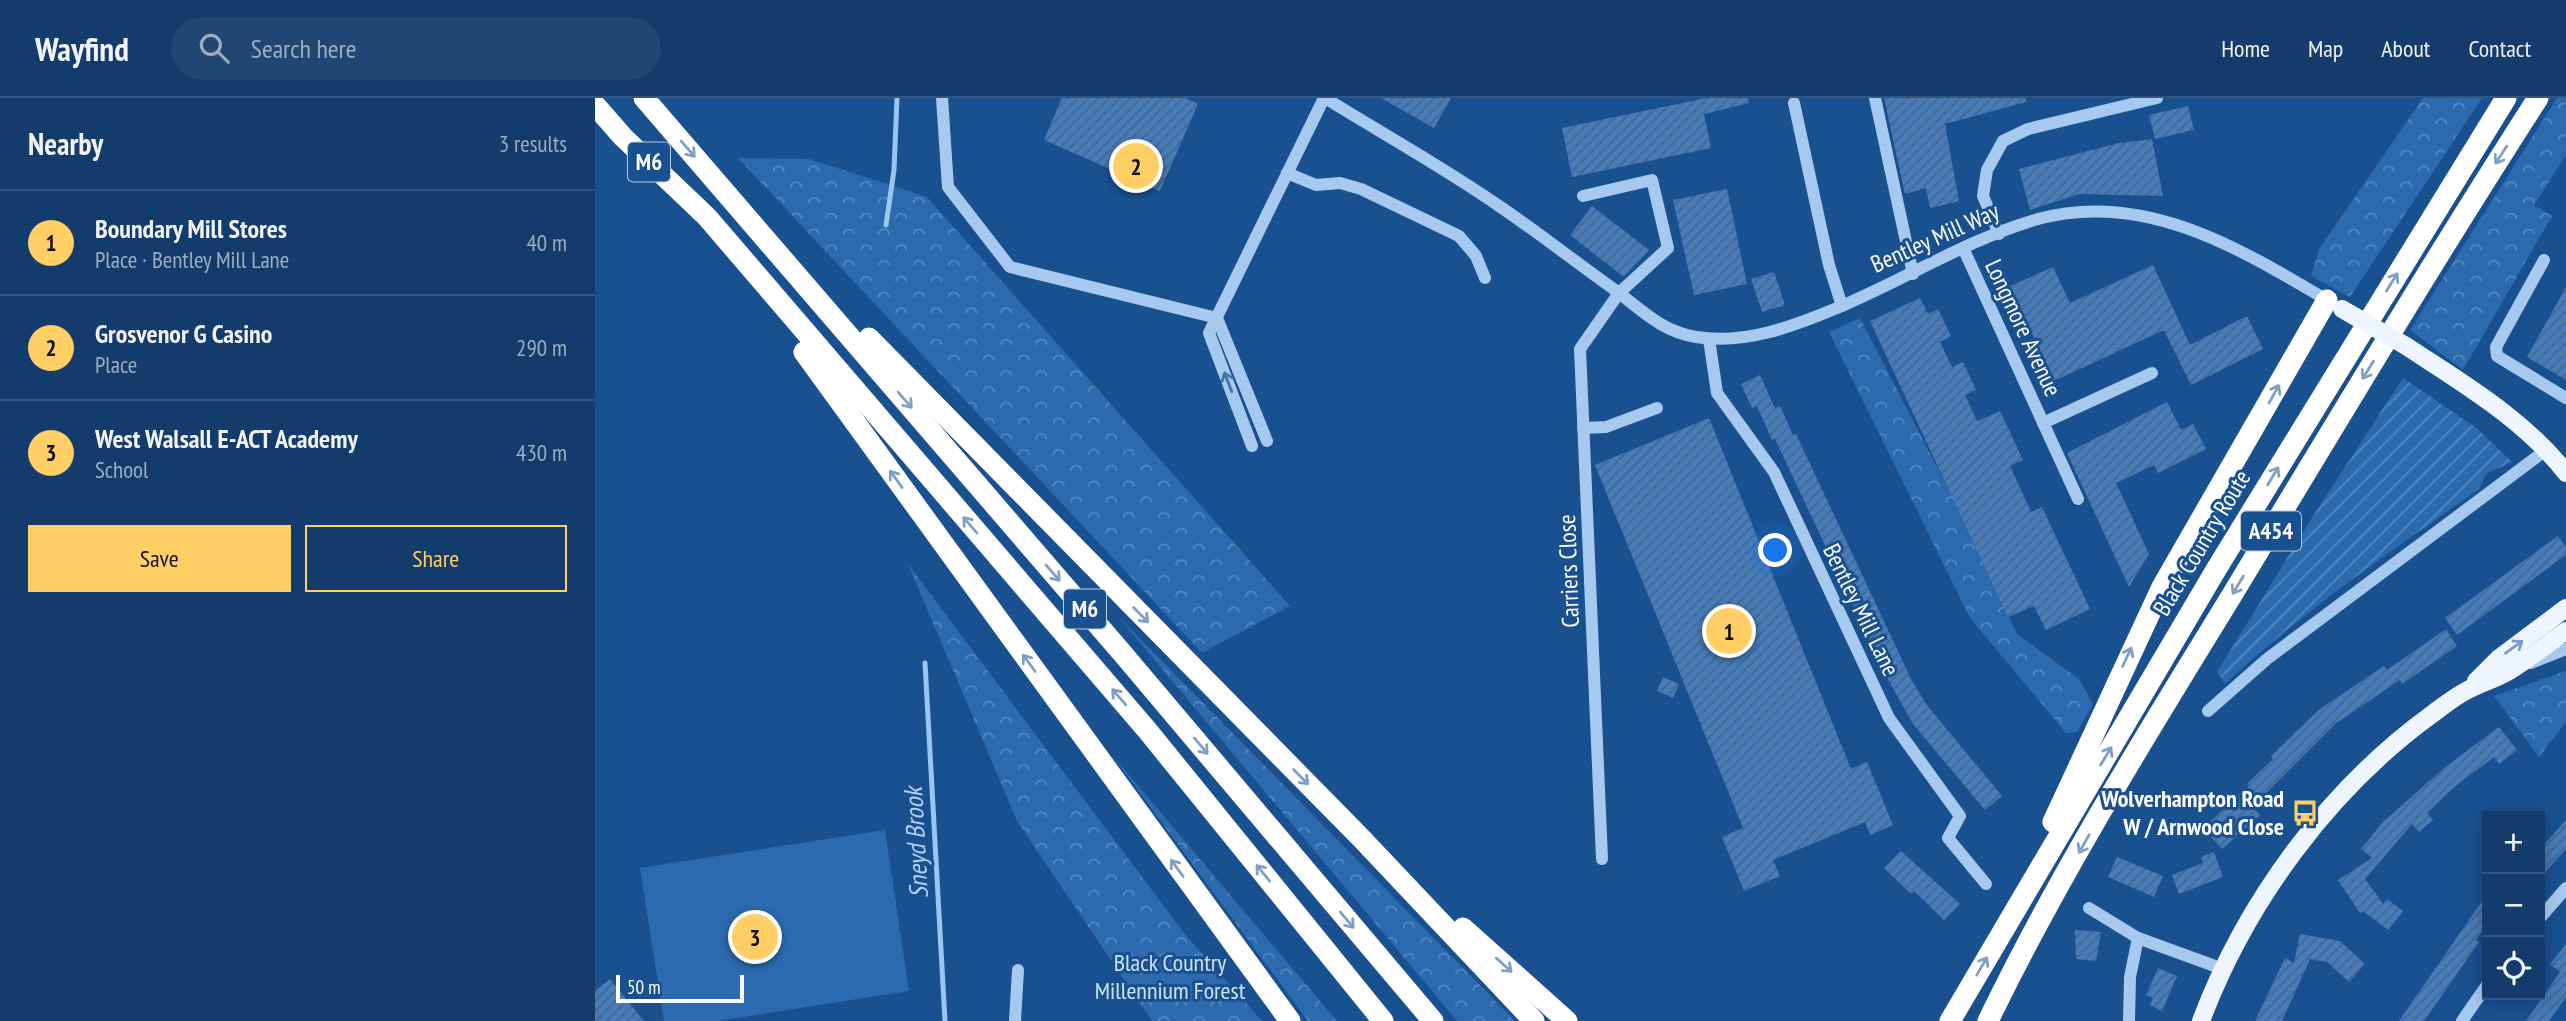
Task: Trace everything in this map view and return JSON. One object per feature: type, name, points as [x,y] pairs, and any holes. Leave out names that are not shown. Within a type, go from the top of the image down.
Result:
[{"type":"highway","name":"M6","points":[[644,98],[1114,643],[1433,1021]]},
{"type":"highway","name":"Black Country Route","points":[[1950,1021],[2217,568],[2506,98]]},
{"type":"highway","name":"A454","points":[[1988,1021],[2013,969],[2115,788],[2358,386],[2538,98]]},
{"type":"highway","name":"M6","points":[[595,105],[623,137],[707,217],[1147,730],[1383,1021]]},
{"type":"highway","points":[[732,200],[1361,839],[1534,1021]]},
{"type":"highway","points":[[707,217],[1290,1021]]},
{"type":"highway","points":[[2009,920],[2131,648],[2162,587],[2335,305]]},
{"type":"highway","points":[[1361,839],[1567,1021]]},
{"type":"main road","name":"Bentley Mill Way","points":[[2335,305],[2461,382],[2526,431],[2566,474]]},
{"type":"main road","points":[[2201,1021],[2223,969],[2256,910],[2335,802],[2407,733],[2466,691],[2498,659],[2566,608]]},
{"type":"main road","points":[[2466,691],[2508,672],[2566,631]]},
{"type":"street","points":[[942,98],[948,187],[1010,267],[1217,318]]},
{"type":"street","points":[[1252,446],[1209,332],[1324,98]]},
{"type":"street","name":"Bentley Mill Way","points":[[1324,98],[1500,207],[1619,293],[1657,324],[1673,332],[1709,339],[1788,329],[1999,234],[2038,219],[2069,214],[2127,213],[2159,218],[2219,241],[2335,305]]},
{"type":"street","points":[[1875,98],[1913,274]]},
{"type":"street","points":[[1999,234],[1983,197],[1987,170],[2003,141],[2028,129],[2152,99]]},
{"type":"street","points":[[1794,103],[1829,265],[1842,306]]},
{"type":"street","points":[[1287,173],[1316,185],[1340,183],[1361,189],[1459,236],[1476,256],[1485,278]]},
{"type":"street","name":"Carriers Close","points":[[1583,196],[1653,180],[1668,248],[1619,293],[1580,349],[1602,859]]},
{"type":"street","name":"Longmore Avenue","points":[[1963,250],[2078,499]]},
{"type":"street","points":[[2544,260],[2496,347],[2497,356],[2566,398]]},
{"type":"street","points":[[1217,318],[1267,441]]},
{"type":"street","name":"Bentley Mill Lane","points":[[1709,339],[1717,393],[1774,472],[1889,718],[1960,816],[1948,838],[1986,884]]},
{"type":"street","name":"Longmore Avenue","points":[[2043,424],[2152,373]]},
{"type":"street","points":[[1583,428],[1606,426],[1657,408]]},
{"type":"street","points":[[2208,711],[2267,659],[2546,450]]},
{"type":"street","points":[[2508,672],[2566,649]]},
{"type":"street","points":[[2545,912],[2566,888]]},
{"type":"street","points":[[2089,908],[2138,939],[2223,969]]},
{"type":"street","points":[[2129,1021],[2130,977],[2138,939]]},
{"type":"street","points":[[1015,1021],[1018,970]]},
{"type":"street","points":[[2462,1021],[2482,992]]},
{"type":"green space","points":[[2423,98],[2482,98],[2350,297],[2311,276],[2319,249]]},
{"type":"green space","points":[[2557,98],[2566,98],[2566,155],[2534,205],[2552,216],[2463,370],[2410,330]]},
{"type":"green space","points":[[738,158],[809,159],[927,197],[1290,606],[1202,653]]},
{"type":"green space","points":[[1860,318],[1951,494],[2017,634],[2079,679],[2093,704],[2077,732],[2066,733],[1970,618],[1829,332]]},
{"type":"green space","points":[[2403,378],[2478,429],[2512,462],[2486,474],[2479,489],[2317,606],[2225,684],[2217,672],[2313,516]]},
{"type":"green space","name":"Black Country Millennium Forest","points":[[908,564],[1184,933],[1262,1021],[1152,1021],[1017,821]]},
{"type":"green space","points":[[1116,614],[1515,1021],[1457,1021]]},
{"type":"green space","points":[[2566,671],[2566,722],[2539,757],[2494,696]]},
{"type":"green space","points":[[1112,755],[1337,1021],[1308,1021]]},
{"type":"green space","points":[[885,830],[909,991],[718,1021],[664,1021],[640,868]]},
{"type":"building","points":[[1062,98],[1186,98],[1198,104],[1160,191],[1044,140]]},
{"type":"building","points":[[1381,98],[1451,98],[1434,128]]},
{"type":"building","points":[[1706,98],[1748,98],[1749,103],[1704,114],[1711,148],[1572,177],[1562,128]]},
{"type":"building","points":[[1884,98],[2026,98],[2026,102],[1945,124],[1959,201],[1930,208],[1926,188],[1905,194]]},
{"type":"building","points":[[2188,106],[2194,130],[2155,139],[2149,115]]},
{"type":"building","points":[[2152,139],[2163,196],[2079,194],[2030,210],[2019,169],[2119,143]]},
{"type":"building","points":[[1727,189],[1747,284],[1694,295],[1673,200]]},
{"type":"building","points":[[1592,206],[1649,250],[1624,277],[1570,235]]},
{"type":"building","points":[[2153,265],[2190,345],[2247,316],[2263,349],[2191,385],[2164,330],[2054,381],[2010,286],[2053,267],[2070,303]]},
{"type":"building","points":[[1774,272],[1785,305],[1762,312],[1751,279]]},
{"type":"building","points":[[2566,287],[2566,380],[2527,357]]},
{"type":"building","points":[[1920,298],[1928,314],[1938,309],[1951,336],[1940,342],[1952,367],[1963,362],[1976,390],[1965,395],[1977,421],[2000,411],[2023,460],[2010,466],[2031,512],[2042,507],[2090,609],[2046,630],[2034,606],[2008,617],[1870,321]]},
{"type":"building","points":[[1760,375],[1775,408],[1780,406],[1793,435],[1796,434],[1911,679],[1926,704],[2002,796],[1985,810],[1913,724],[1889,681],[1775,439],[1772,440],[1757,406],[1752,408],[1741,384]]},
{"type":"building","points":[[2167,402],[2181,430],[2193,424],[2206,449],[2158,473],[2154,465],[2116,483],[2149,554],[2129,587],[2067,453]]},
{"type":"building","points":[[1709,418],[1851,769],[1867,762],[1893,825],[1870,835],[1865,822],[1773,860],[1780,876],[1744,891],[1722,837],[1743,828],[1595,465]]},
{"type":"building","points":[[2558,536],[2566,547],[2566,555],[2457,635],[2445,618]]},
{"type":"building","points":[[2446,629],[2457,646],[2402,684],[2400,680],[2335,724],[2252,807],[2260,815],[2222,849],[2203,828],[2249,786],[2247,784],[2273,759],[2271,756],[2320,709],[2384,666],[2387,670]]},
{"type":"building","points":[[1663,677],[1679,684],[1673,698],[1657,691]]},
{"type":"building","points":[[2499,727],[2517,750],[2499,764],[2494,757],[2453,788],[2427,813],[2433,820],[2419,832],[2412,824],[2365,879],[2383,904],[2387,899],[2403,911],[2388,930],[2363,911],[2360,913],[2338,880],[2372,858],[2361,849],[2383,822],[2444,768]]},
{"type":"building","points":[[2566,820],[2566,849],[2545,872],[2545,843]]},
{"type":"building","points":[[1901,851],[1960,904],[1944,920],[1914,891],[1911,894],[1884,868]]},
{"type":"building","points":[[2214,852],[2223,877],[2179,894],[2172,875],[2203,863],[2201,857]]},
{"type":"building","points":[[2117,857],[2163,876],[2154,897],[2108,877]]},
{"type":"building","points":[[2482,901],[2482,932],[2476,940],[2479,942],[2424,1021],[2399,1021]]},
{"type":"building","points":[[2075,930],[2101,932],[2096,961],[2076,959]]},
{"type":"building","points":[[2300,934],[2340,941],[2365,964],[2349,982],[2327,962],[2310,959],[2282,1021],[2255,1021],[2285,958],[2294,963]]},
{"type":"building","points":[[2566,944],[2566,997],[2549,1021],[2526,1021],[2541,1000],[2545,1000],[2545,994],[2560,972],[2550,964]]},
{"type":"building","points":[[2158,968],[2177,976],[2162,1011],[2150,1005],[2153,998],[2146,995]]},
{"type":"building","points":[[610,979],[644,1021],[595,1021],[595,991]]},
{"type":"waterway","name":"Sneyd Brook","points":[[886,225],[894,170],[897,98]]},
{"type":"waterway","name":"Sneyd Brook","points":[[925,663],[945,1021]]},
{"type":"place","name":"Grosvenor G Casino","points":[[1136,166]]},
{"type":"place","name":"Boundary Mill Stores","points":[[1729,631]]},
{"type":"place","name":"Wolverhampton Road W / Arnwood Close","points":[[2305,813]]},
{"type":"place","name":"West Walsall E-ACT Academy","points":[[755,937]]}]
